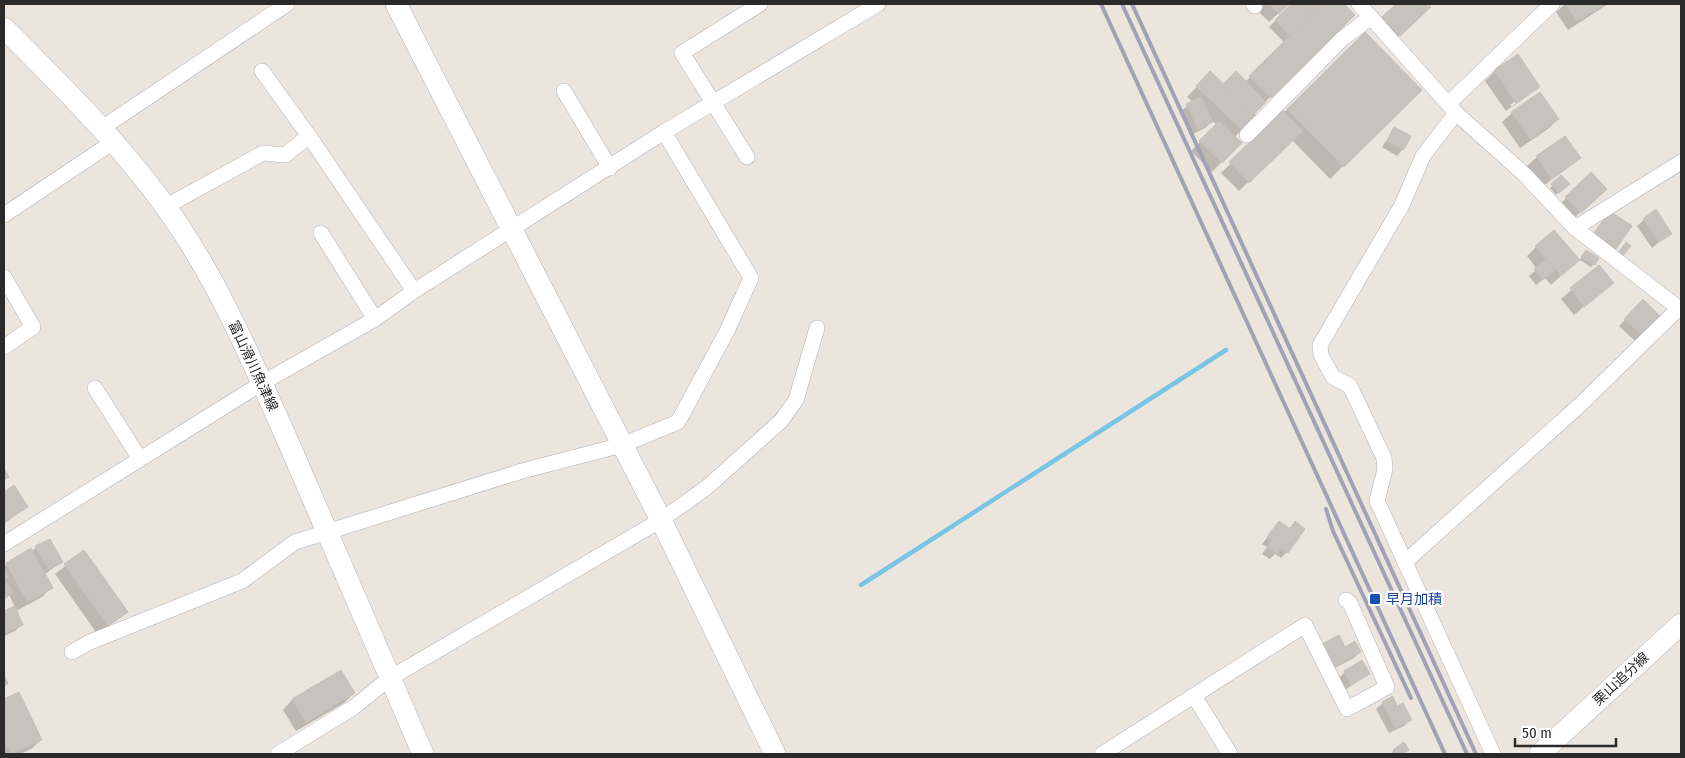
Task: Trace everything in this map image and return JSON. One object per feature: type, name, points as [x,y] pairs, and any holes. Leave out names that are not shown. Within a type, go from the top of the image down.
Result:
[{"type":"main road","points":[[396,4],[511,231],[662,520],[775,754]]},
{"type":"main road","name":"富山滑川魚津線","points":[[4,28],[108,135],[181,229],[220,297],[262,383],[423,754]]},
{"type":"main road","name":"栗山追分線","points":[[1540,754],[1681,624]]},
{"type":"street","points":[[4,215],[108,135],[288,4]]},
{"type":"street","points":[[747,157],[682,53],[760,4]]},
{"type":"street","points":[[5,541],[262,383],[375,320],[414,291],[664,132],[713,103],[855,10],[878,4]]},
{"type":"street","points":[[1359,4],[1452,109],[1524,174],[1575,228],[1680,309],[1581,404],[1405,562]]},
{"type":"street","points":[[1493,754],[1376,501],[1385,469],[1384,458],[1350,386],[1334,377],[1321,355],[1320,345],[1402,205],[1422,156],[1452,109],[1552,4]]},
{"type":"street","points":[[1247,135],[1342,39],[1371,17]]},
{"type":"street","points":[[262,71],[309,136],[414,291]]},
{"type":"street","points":[[564,91],[610,168]]},
{"type":"street","points":[[72,652],[90,642],[242,581],[294,542],[522,471],[622,445],[678,422],[727,331],[751,278],[664,132]]},
{"type":"street","points":[[165,207],[263,153],[285,155],[309,136]]},
{"type":"street","points":[[1575,228],[1681,162]]},
{"type":"street","points":[[321,233],[375,320]]},
{"type":"street","points":[[4,278],[34,327],[4,346]]},
{"type":"street","points":[[278,754],[354,707],[390,678],[662,520],[706,488],[781,421],[796,400],[816,328]]},
{"type":"street","points":[[95,388],[140,459]]},
{"type":"street","points":[[1102,754],[1123,749],[1194,696],[1305,625],[1347,709],[1387,687],[1350,603],[1346,600]]},
{"type":"street","points":[[1194,696],[1230,754]]},
{"type":"building","points":[[1269,4],[1289,4],[1279,14]]},
{"type":"building","points":[[1291,4],[1305,4],[1314,12],[1290,36],[1275,20]]},
{"type":"building","points":[[1305,4],[1322,4],[1314,12]]},
{"type":"building","points":[[1322,4],[1344,4],[1355,15],[1271,98],[1249,76]]},
{"type":"building","points":[[1396,4],[1428,4],[1431,7],[1400,36],[1382,17]]},
{"type":"building","points":[[1566,4],[1605,4],[1577,21]]},
{"type":"building","points":[[1365,32],[1422,90],[1344,167],[1287,109]]},
{"type":"building","points":[[1518,54],[1540,87],[1516,103],[1494,70]]},
{"type":"building","points":[[1210,71],[1257,116],[1243,131],[1196,86]]},
{"type":"building","points":[[1236,71],[1266,102],[1253,115],[1223,84]]},
{"type":"building","points":[[1540,92],[1559,119],[1530,139],[1511,112]]},
{"type":"building","points":[[1201,97],[1213,122],[1198,129],[1186,104]]},
{"type":"building","points":[[1283,110],[1303,131],[1249,183],[1229,162]]},
{"type":"building","points":[[1219,121],[1242,143],[1222,163],[1199,141]]},
{"type":"building","points":[[1394,127],[1411,136],[1404,150],[1387,141]]},
{"type":"building","points":[[1565,136],[1581,158],[1552,179],[1536,156]]},
{"type":"building","points":[[1591,172],[1607,189],[1581,213],[1565,197]]},
{"type":"building","points":[[1561,175],[1570,184],[1559,193],[1551,184]]},
{"type":"building","points":[[1656,209],[1672,234],[1659,242],[1643,219]]},
{"type":"building","points":[[1610,211],[1632,226],[1616,249],[1594,233]]},
{"type":"building","points":[[1554,230],[1580,260],[1561,276],[1535,246]]},
{"type":"building","points":[[1626,242],[1631,246],[1623,256],[1619,252]]},
{"type":"building","points":[[1586,250],[1599,258],[1595,265],[1581,257]]},
{"type":"building","points":[[1546,259],[1555,270],[1543,280],[1534,269]]},
{"type":"building","points":[[1599,265],[1614,283],[1584,307],[1570,288]]},
{"type":"building","points":[[1643,299],[1661,317],[1643,336],[1624,319]]},
{"type":"building","points":[[4,469],[9,477],[4,480]]},
{"type":"building","points":[[14,485],[28,507],[4,522],[4,492]]},
{"type":"building","points":[[1279,521],[1290,529],[1295,521],[1305,529],[1288,553],[1281,548],[1277,554],[1267,547],[1272,540],[1267,537]]},
{"type":"building","points":[[50,539],[63,562],[49,570],[35,546]]},
{"type":"building","points":[[31,548],[53,588],[27,602],[6,563]]},
{"type":"building","points":[[84,550],[128,612],[108,626],[64,564]]},
{"type":"building","points":[[4,568],[9,577],[4,580]]},
{"type":"building","points":[[7,582],[14,593],[4,598],[4,584]]},
{"type":"building","points":[[15,606],[23,625],[4,633],[4,611]]},
{"type":"building","points":[[1339,635],[1345,647],[1355,641],[1361,652],[1332,668],[1320,645]]},
{"type":"building","points":[[1362,660],[1370,674],[1351,685],[1344,671]]},
{"type":"building","points":[[341,670],[355,693],[306,723],[292,699]]},
{"type":"building","points":[[4,674],[8,684],[4,686]]},
{"type":"building","points":[[19,692],[42,740],[11,754],[4,739],[4,699]]},
{"type":"building","points":[[1393,696],[1397,706],[1403,703],[1412,720],[1395,728],[1382,702]]},
{"type":"building","points":[[1404,742],[1409,750],[1402,754],[1396,754],[1393,750]]},
{"type":"waterway","points":[[861,585],[1226,350]]},
{"type":"railway","points":[[1101,4],[1445,754]]},
{"type":"railway","points":[[1122,4],[1467,754]]},
{"type":"railway","points":[[1132,4],[1476,754]]},
{"type":"railway","points":[[1326,509],[1333,531],[1411,698]]},
{"type":"place","name":"早月加積","points":[[1375,599]]}]
